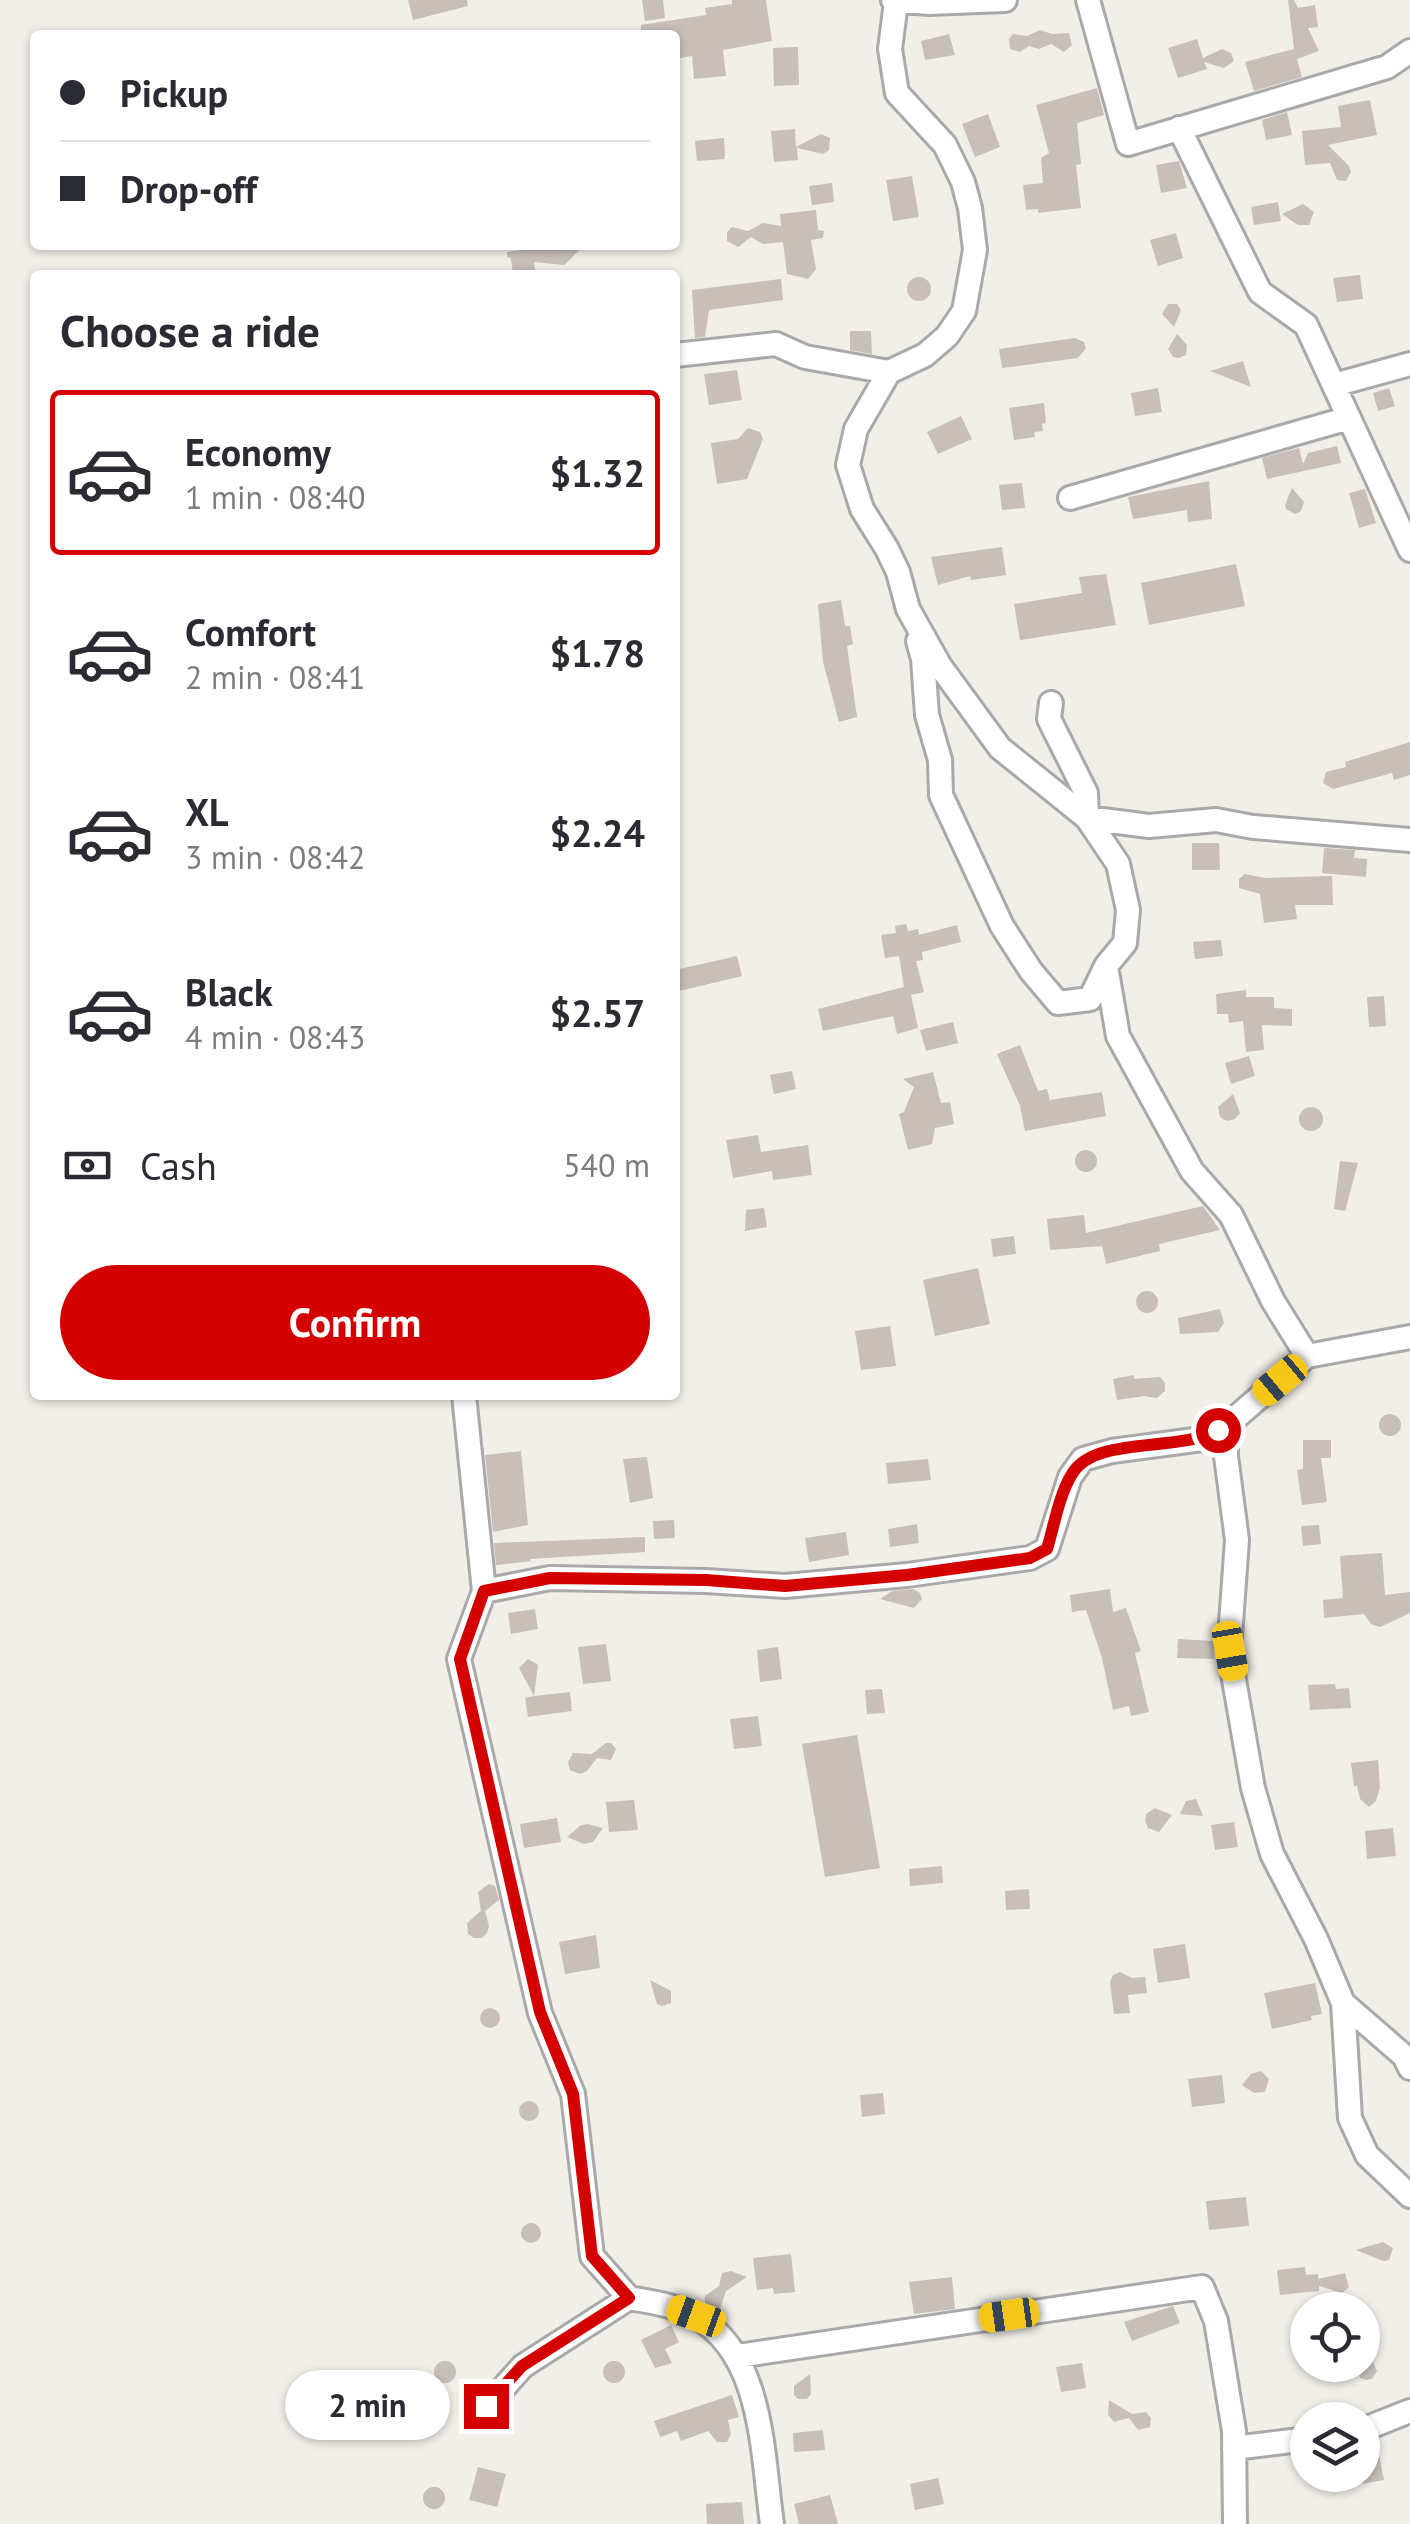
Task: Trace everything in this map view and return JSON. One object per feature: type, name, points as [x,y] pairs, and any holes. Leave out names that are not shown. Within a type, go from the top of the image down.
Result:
[{"type":"street","points":[[680,355],[776,344],[805,357],[889,372],[925,356],[947,336],[964,312],[975,250],[962,182],[945,145],[898,93],[890,49],[895,1],[1005,0]]},
{"type":"street","points":[[1088,0],[1128,144],[1387,67],[1410,51]]},
{"type":"street","points":[[1180,128],[1260,292],[1306,324],[1410,550]]},
{"type":"street","points":[[1334,384],[1410,364]]},
{"type":"street","points":[[889,372],[856,429],[848,465],[862,509],[898,572],[908,609],[923,659],[927,715],[940,760],[940,796],[1002,926],[1030,971],[1058,1003],[1090,999],[1106,966],[1126,942],[1128,910],[1118,864],[1087,818],[1000,748],[940,666],[908,609]]},
{"type":"street","points":[[1070,498],[1349,418]]},
{"type":"street","points":[[1051,703],[1050,719],[1086,793],[1087,818]]},
{"type":"street","points":[[1087,818],[1149,826],[1216,820],[1253,827],[1410,840]]},
{"type":"street","points":[[1106,966],[1118,1036],[1192,1171],[1231,1216],[1273,1301],[1307,1356]]},
{"type":"street","points":[[484,1591],[567,1578],[706,1580],[785,1586],[1030,1558],[1047,1549],[1070,1476],[1083,1460],[1112,1451],[1202,1440],[1226,1426],[1307,1356],[1410,1337]]},
{"type":"street","points":[[465,1400],[484,1591],[460,1659],[540,2012],[573,2094],[592,2256],[629,2298],[657,2302],[696,2316],[738,2356],[752,2399],[772,2524]]},
{"type":"street","points":[[1226,1426],[1237,1540],[1230,1651],[1253,1788],[1272,1854],[1316,1939],[1343,2003],[1350,2118],[1366,2154],[1410,2196]]},
{"type":"street","points":[[1343,2003],[1404,2056],[1410,2068]]},
{"type":"street","points":[[738,2356],[1202,2286],[1216,2321],[1234,2448],[1235,2524]]},
{"type":"street","points":[[486,2406],[522,2366],[629,2298]]},
{"type":"street","points":[[1380,2423],[1410,2411]]},
{"type":"street","points":[[1234,2448],[1290,2441]]},
{"type":"building","points":[[408,0],[467,0],[468,6],[413,20]]},
{"type":"building","points":[[642,0],[663,0],[665,18],[645,21]]},
{"type":"building","points":[[732,0],[766,0],[772,41],[723,50],[726,76],[694,79],[692,56],[680,58],[680,30],[641,30],[641,25],[706,15],[705,8],[732,4]]},
{"type":"building","points":[[1288,0],[1294,0],[1298,8],[1315,5],[1318,27],[1308,28],[1319,51],[1297,59],[1302,77],[1254,91],[1245,62],[1294,49]]},
{"type":"building","points":[[1040,30],[1069,33],[1072,45],[1064,52],[1051,44],[1039,49],[1029,46],[1020,52],[1010,49],[1013,34],[1027,36]]},
{"type":"building","points":[[949,34],[955,55],[925,60],[921,41]]},
{"type":"building","points":[[1197,39],[1203,58],[1222,49],[1231,53],[1234,61],[1224,68],[1204,62],[1207,69],[1178,78],[1168,48]]},
{"type":"building","points":[[798,47],[799,85],[774,86],[773,48]]},
{"type":"building","points":[[1097,88],[1104,115],[1077,123],[1081,208],[1038,213],[1038,209],[1026,210],[1023,185],[1043,183],[1041,158],[1049,153],[1036,105]]},
{"type":"building","points":[[1370,100],[1377,135],[1328,145],[1349,166],[1351,172],[1346,181],[1337,180],[1330,163],[1305,165],[1302,131],[1341,127],[1338,106]]},
{"type":"building","points":[[1287,112],[1292,135],[1266,140],[1262,120]]},
{"type":"building","points":[[988,114],[1000,147],[975,157],[962,124]]},
{"type":"building","points":[[795,129],[796,147],[821,134],[830,138],[829,150],[823,154],[797,148],[798,160],[774,162],[771,131]]},
{"type":"building","points":[[724,138],[725,159],[697,161],[695,141]]},
{"type":"building","points":[[1179,161],[1187,188],[1161,193],[1156,165]]},
{"type":"building","points":[[912,176],[919,217],[893,221],[886,180]]},
{"type":"building","points":[[832,183],[834,202],[812,205],[809,186]]},
{"type":"building","points":[[1278,202],[1281,221],[1254,225],[1251,207]]},
{"type":"building","points":[[1303,204],[1314,212],[1309,225],[1298,225],[1282,214]]},
{"type":"building","points":[[816,210],[818,230],[824,231],[823,238],[811,240],[816,269],[808,279],[787,274],[783,242],[763,244],[751,237],[738,247],[727,241],[727,232],[732,227],[748,231],[763,223],[781,226],[780,214]]},
{"type":"building","points":[[1176,233],[1183,258],[1158,266],[1150,240]]},
{"type":"building","points":[[580,250],[564,265],[534,262],[535,270],[512,270],[507,252]]},
{"type":"building","points":[[1360,275],[1363,299],[1337,302],[1333,278]]},
{"type":"building","points":[[919,277],[931,289],[919,301],[907,289]]},
{"type":"building","points":[[781,279],[783,300],[709,310],[705,337],[695,338],[692,290]]},
{"type":"building","points":[[1168,304],[1177,304],[1181,310],[1174,327],[1162,314]]},
{"type":"building","points":[[850,331],[871,331],[872,354],[850,350]]},
{"type":"building","points":[[1177,334],[1187,345],[1186,355],[1179,358],[1173,357],[1168,349]]},
{"type":"building","points":[[1075,338],[1084,342],[1086,348],[1078,358],[1002,368],[999,349]]},
{"type":"building","points":[[1243,361],[1251,387],[1210,371]]},
{"type":"building","points":[[737,370],[742,400],[709,405],[704,374]]},
{"type":"building","points":[[1158,388],[1162,412],[1135,416],[1131,393]]},
{"type":"building","points":[[1389,388],[1395,406],[1378,411],[1373,393]]},
{"type":"building","points":[[1044,403],[1043,431],[1034,432],[1035,437],[1014,440],[1009,408]]},
{"type":"building","points":[[961,416],[972,439],[938,454],[927,432]]},
{"type":"building","points":[[748,428],[760,432],[763,439],[747,479],[717,484],[711,443],[738,439]]},
{"type":"building","points":[[1337,446],[1341,463],[1267,479],[1262,458],[1299,448],[1303,464],[1308,453]]},
{"type":"building","points":[[1209,481],[1212,519],[1188,522],[1187,510],[1133,519],[1128,497]]},
{"type":"building","points":[[1022,483],[1025,508],[1002,510],[999,485]]},
{"type":"building","points":[[1292,488],[1304,502],[1295,514],[1285,505]]},
{"type":"building","points":[[1365,489],[1376,523],[1359,528],[1349,493]]},
{"type":"building","points":[[1002,547],[1006,575],[971,580],[970,576],[938,585],[931,557]]},
{"type":"building","points":[[1236,564],[1245,606],[1149,625],[1141,583]]},
{"type":"building","points":[[1106,574],[1116,625],[1020,640],[1014,604],[1082,593],[1079,577]]},
{"type":"building","points":[[841,600],[853,644],[847,646],[857,717],[839,722],[823,662],[818,604]]},
{"type":"building","points":[[1410,742],[1410,775],[1394,780],[1392,773],[1333,789],[1323,783],[1326,772],[1346,767],[1345,762]]},
{"type":"building","points":[[1192,843],[1219,843],[1220,870],[1192,870]]},
{"type":"building","points":[[1324,848],[1355,850],[1354,858],[1367,859],[1366,877],[1322,873]]},
{"type":"building","points":[[1245,874],[1265,878],[1332,876],[1333,905],[1295,905],[1297,919],[1264,923],[1260,894],[1239,888],[1239,879]]},
{"type":"building","points":[[906,924],[908,931],[918,929],[919,935],[957,925],[961,942],[922,952],[923,960],[916,961],[924,992],[911,995],[918,1028],[897,1034],[893,1016],[823,1031],[818,1009],[904,987],[899,956],[885,958],[881,935],[896,933],[895,926]]},
{"type":"building","points":[[1221,940],[1223,956],[1195,959],[1193,942]]},
{"type":"building","points":[[737,956],[742,976],[680,991],[680,969]]},
{"type":"building","points":[[1246,990],[1246,997],[1274,997],[1274,1008],[1292,1009],[1292,1026],[1262,1025],[1264,1050],[1246,1052],[1243,1021],[1229,1023],[1228,1014],[1217,1014],[1216,994]]},
{"type":"building","points":[[1384,996],[1386,1026],[1369,1027],[1367,997]]},
{"type":"building","points":[[953,1022],[958,1043],[926,1051],[920,1030]]},
{"type":"building","points":[[1020,1045],[1038,1091],[1047,1089],[1050,1100],[1102,1092],[1106,1116],[1025,1131],[1020,1106],[997,1054]]},
{"type":"building","points":[[1249,1056],[1255,1076],[1231,1084],[1225,1063]]},
{"type":"building","points":[[792,1071],[796,1089],[774,1094],[770,1075]]},
{"type":"building","points":[[933,1072],[941,1103],[950,1102],[954,1124],[935,1128],[932,1144],[908,1150],[899,1114],[904,1112],[914,1087],[903,1079]]},
{"type":"building","points":[[1233,1094],[1240,1113],[1227,1121],[1220,1117],[1218,1107]]},
{"type":"building","points":[[1311,1107],[1320,1110],[1320,1128],[1311,1131],[1302,1128],[1299,1119],[1302,1110]]},
{"type":"building","points":[[758,1135],[761,1152],[808,1145],[812,1175],[773,1180],[772,1171],[733,1178],[726,1140]]},
{"type":"building","points":[[1082,1150],[1090,1150],[1097,1161],[1090,1172],[1082,1172],[1075,1165],[1075,1157]]},
{"type":"building","points":[[1340,1161],[1358,1163],[1345,1211],[1334,1209]]},
{"type":"building","points":[[1203,1206],[1220,1230],[1159,1244],[1160,1251],[1106,1264],[1102,1246],[1050,1250],[1047,1219],[1084,1215],[1086,1233]]},
{"type":"building","points":[[764,1208],[767,1227],[745,1231],[746,1210]]},
{"type":"building","points":[[1014,1236],[1016,1254],[993,1257],[991,1239]]},
{"type":"building","points":[[978,1268],[990,1324],[935,1336],[923,1280]]},
{"type":"building","points":[[1147,1291],[1158,1302],[1147,1313],[1136,1302]]},
{"type":"building","points":[[1220,1309],[1224,1323],[1218,1332],[1180,1334],[1178,1318]]},
{"type":"building","points":[[890,1326],[896,1366],[861,1370],[855,1331]]},
{"type":"building","points":[[1134,1375],[1134,1379],[1160,1377],[1165,1391],[1157,1398],[1117,1400],[1113,1379]]},
{"type":"building","points":[[1390,1414],[1398,1417],[1398,1433],[1390,1436],[1382,1433],[1379,1425],[1382,1417]]},
{"type":"building","points":[[1303,1440],[1331,1440],[1331,1458],[1321,1458],[1327,1502],[1302,1505],[1297,1470],[1303,1469]]},
{"type":"building","points":[[521,1451],[528,1525],[493,1532],[485,1455]]},
{"type":"building","points":[[647,1457],[653,1498],[630,1503],[623,1459]]},
{"type":"building","points":[[928,1459],[931,1480],[888,1484],[886,1463]]},
{"type":"building","points":[[674,1520],[675,1538],[654,1539],[653,1521]]},
{"type":"building","points":[[917,1524],[919,1543],[890,1547],[888,1529]]},
{"type":"building","points":[[1319,1525],[1321,1544],[1303,1546],[1301,1526]]},
{"type":"building","points":[[846,1532],[849,1555],[809,1562],[805,1538]]},
{"type":"building","points":[[645,1537],[645,1552],[530,1559],[496,1565],[494,1543]]},
{"type":"building","points":[[1382,1553],[1385,1595],[1410,1592],[1410,1613],[1380,1627],[1371,1624],[1364,1614],[1324,1618],[1323,1600],[1343,1598],[1340,1556]]},
{"type":"building","points":[[913,1589],[922,1599],[914,1608],[880,1599],[892,1591]]},
{"type":"building","points":[[1110,1589],[1113,1612],[1126,1608],[1141,1651],[1135,1653],[1149,1712],[1131,1716],[1129,1706],[1113,1710],[1086,1610],[1072,1612],[1070,1595]]},
{"type":"building","points":[[535,1609],[538,1629],[511,1634],[508,1613]]},
{"type":"building","points":[[1178,1639],[1215,1641],[1214,1659],[1177,1658]]},
{"type":"building","points":[[606,1644],[611,1681],[583,1684],[578,1647]]},
{"type":"building","points":[[778,1647],[782,1679],[760,1682],[757,1650]]},
{"type":"building","points":[[528,1659],[538,1665],[534,1696],[519,1668]]},
{"type":"building","points":[[1335,1684],[1336,1689],[1349,1688],[1351,1708],[1310,1710],[1308,1685]]},
{"type":"building","points":[[882,1689],[885,1713],[867,1714],[865,1690]]},
{"type":"building","points":[[570,1692],[572,1711],[528,1717],[525,1698]]},
{"type":"building","points":[[758,1716],[762,1746],[734,1749],[730,1719]]},
{"type":"building","points":[[857,1735],[880,1868],[825,1877],[802,1744]]},
{"type":"building","points":[[606,1743],[616,1749],[611,1760],[597,1758],[580,1774],[570,1770],[568,1762],[573,1753],[592,1754]]},
{"type":"building","points":[[1378,1760],[1380,1787],[1376,1801],[1369,1807],[1354,1786],[1351,1763]]},
{"type":"building","points":[[1196,1799],[1203,1816],[1180,1814],[1186,1801]]},
{"type":"building","points":[[634,1800],[638,1830],[609,1832],[606,1802]]},
{"type":"building","points":[[1155,1808],[1172,1815],[1159,1832],[1148,1828],[1145,1821],[1146,1814]]},
{"type":"building","points":[[557,1818],[561,1842],[524,1848],[520,1824]]},
{"type":"building","points":[[1234,1822],[1238,1847],[1215,1850],[1211,1825]]},
{"type":"building","points":[[581,1825],[603,1828],[593,1842],[584,1844],[567,1837]]},
{"type":"building","points":[[1393,1828],[1396,1856],[1367,1859],[1365,1831]]},
{"type":"building","points":[[942,1866],[943,1883],[910,1886],[909,1869]]},
{"type":"building","points":[[489,1884],[495,1886],[499,1900],[485,1911],[487,1933],[474,1938],[468,1934],[467,1923],[481,1911],[478,1892]]},
{"type":"building","points":[[1029,1889],[1030,1909],[1006,1910],[1005,1891]]},
{"type":"building","points":[[596,1935],[600,1968],[565,1974],[559,1942]]},
{"type":"building","points":[[1185,1944],[1190,1978],[1158,1983],[1153,1949]]},
{"type":"building","points":[[1120,1972],[1132,1978],[1145,1977],[1147,1993],[1128,1995],[1130,2013],[1114,2014],[1110,1982]]},
{"type":"building","points":[[650,1980],[671,1991],[671,2003],[657,2004]]},
{"type":"building","points":[[1315,1983],[1322,2014],[1272,2029],[1264,1993]]},
{"type":"building","points":[[490,2008],[500,2018],[490,2028],[480,2018]]},
{"type":"building","points":[[1261,2071],[1269,2079],[1265,2092],[1254,2093],[1242,2085],[1251,2074]]},
{"type":"building","points":[[1222,2075],[1225,2103],[1192,2107],[1188,2079]]},
{"type":"building","points":[[883,2093],[885,2114],[862,2117],[860,2095]]},
{"type":"building","points":[[529,2101],[539,2111],[529,2121],[519,2111]]},
{"type":"building","points":[[1246,2197],[1249,2226],[1209,2230],[1206,2201]]},
{"type":"building","points":[[531,2223],[541,2233],[531,2243],[521,2233]]},
{"type":"building","points":[[1383,2242],[1393,2248],[1389,2260],[1356,2250]]},
{"type":"building","points":[[791,2254],[795,2292],[774,2294],[773,2288],[757,2290],[753,2258]]},
{"type":"building","points":[[1305,2267],[1306,2275],[1318,2274],[1318,2279],[1345,2273],[1349,2287],[1339,2292],[1319,2286],[1319,2291],[1280,2295],[1277,2270]]},
{"type":"building","points":[[731,2271],[747,2277],[726,2291],[720,2309],[713,2310],[705,2305],[705,2296],[719,2286],[722,2273]]},
{"type":"building","points":[[952,2277],[955,2309],[914,2314],[909,2282]]},
{"type":"building","points":[[1173,2306],[1180,2323],[1132,2341],[1124,2322]]},
{"type":"building","points":[[671,2325],[679,2342],[665,2349],[672,2363],[655,2368],[641,2340]]},
{"type":"building","points":[[445,2361],[453,2364],[453,2380],[445,2383],[437,2380],[434,2372],[437,2364]]},
{"type":"building","points":[[614,2361],[622,2364],[622,2380],[614,2383],[606,2380],[603,2372],[606,2364]]},
{"type":"building","points":[[1082,2363],[1086,2388],[1061,2392],[1056,2367]]},
{"type":"building","points":[[810,2374],[811,2394],[807,2399],[798,2399],[794,2386]]},
{"type":"building","points":[[732,2395],[739,2417],[728,2420],[731,2434],[727,2442],[717,2442],[708,2431],[681,2441],[677,2431],[660,2437],[654,2421]]},
{"type":"building","points":[[1109,2400],[1132,2414],[1146,2412],[1151,2418],[1150,2427],[1138,2430],[1129,2418],[1114,2422],[1108,2415]]},
{"type":"building","points":[[823,2430],[825,2450],[794,2452],[793,2433]]},
{"type":"building","points":[[478,2467],[506,2474],[497,2507],[469,2500]]},
{"type":"building","points":[[938,2478],[944,2504],[915,2510],[910,2484]]},
{"type":"building","points":[[434,2487],[442,2490],[442,2506],[434,2509],[426,2506],[423,2498],[426,2490]]},
{"type":"building","points":[[830,2495],[838,2524],[799,2524],[794,2504]]},
{"type":"building","points":[[742,2502],[744,2524],[707,2524],[706,2504]]},
{"type":"route","points":[[486,2406],[522,2366],[629,2298],[592,2256],[573,2094],[540,2012],[460,1659],[484,1591],[550,1578],[706,1580],[785,1586],[1030,1558],[1047,1549],[1070,1476],[1083,1460],[1112,1451],[1202,1440],[1218,1430]]}]
